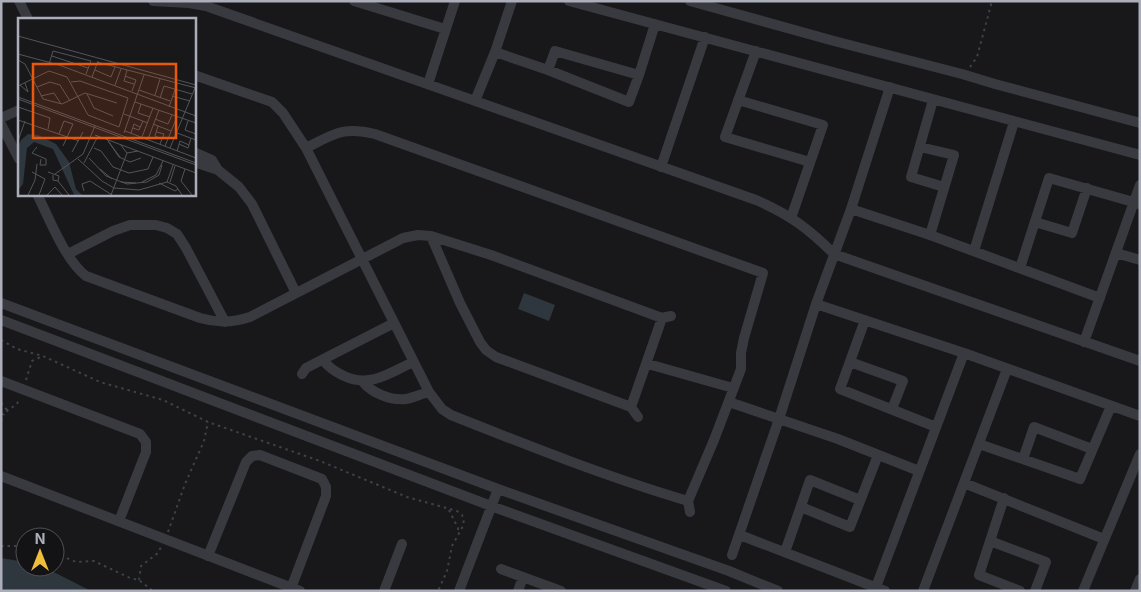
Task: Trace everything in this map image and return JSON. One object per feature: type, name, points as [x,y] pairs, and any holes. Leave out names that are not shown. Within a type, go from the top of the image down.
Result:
[{"type":"street","points":[[19,1],[31,18]]},
{"type":"street","points":[[153,1],[206,6],[756,200],[791,218],[810,231],[834,254],[1140,361]]},
{"type":"street","points":[[354,1],[445,29]]},
{"type":"street","points":[[428,84],[455,1]]},
{"type":"street","points":[[475,101],[495,52],[512,1]]},
{"type":"street","points":[[569,1],[1140,155]]},
{"type":"street","points":[[690,1],[1140,123]]},
{"type":"street","points":[[495,52],[548,70],[628,102],[639,75],[655,24]]},
{"type":"street","points":[[661,167],[706,37]]},
{"type":"street","points":[[548,70],[555,51],[639,75]]},
{"type":"street","points":[[756,51],[726,136],[810,162]]},
{"type":"street","points":[[195,75],[272,102],[283,113],[306,148],[429,392],[442,409],[451,416],[582,466],[688,501]]},
{"type":"street","points":[[732,555],[816,304],[851,209],[890,87]]},
{"type":"street","points":[[738,100],[824,125],[791,218]]},
{"type":"street","points":[[933,100],[911,178],[944,187]]},
{"type":"street","points":[[1,118],[18,110]]},
{"type":"street","points":[[974,251],[1014,122]]},
{"type":"street","points":[[1,124],[18,156]]},
{"type":"street","points":[[306,148],[340,131],[358,130],[374,134],[763,273],[744,338],[741,353],[741,369],[688,501],[690,512]]},
{"type":"street","points":[[920,147],[954,155],[930,235]]},
{"type":"street","points":[[195,152],[212,160],[218,170],[239,187],[252,204],[296,293]]},
{"type":"street","points":[[195,162],[218,170]]},
{"type":"street","points":[[1020,268],[1049,178],[1137,203]]},
{"type":"street","points":[[1084,342],[1116,253],[1137,203],[1140,185]]},
{"type":"street","points":[[1035,222],[1072,233],[1087,188]]},
{"type":"street","points":[[37,195],[79,271],[86,276],[200,318],[225,322],[250,318],[403,238],[418,235],[431,236],[491,255],[666,317],[632,407]]},
{"type":"street","points":[[851,209],[930,235],[1100,298]]},
{"type":"street","points":[[68,254],[113,231],[130,225],[156,224],[167,228],[177,234],[186,248],[225,322]]},
{"type":"street","points":[[431,236],[460,303],[486,350],[496,358],[632,407],[638,417]]},
{"type":"street","points":[[1116,253],[1140,260]]},
{"type":"street","points":[[1,303],[498,489],[729,571],[778,591]]},
{"type":"street","points":[[816,304],[964,353],[1140,416]]},
{"type":"street","points":[[1,320],[491,506],[726,591]]},
{"type":"street","points":[[865,320],[840,389],[936,427]]},
{"type":"street","points":[[302,374],[306,368],[394,324]]},
{"type":"street","points":[[740,535],[880,589],[919,471],[964,353]]},
{"type":"street","points":[[323,360],[330,369],[353,380],[363,382],[379,378],[414,362]]},
{"type":"street","points":[[850,362],[903,381],[892,409]]},
{"type":"street","points":[[648,364],[733,388]]},
{"type":"street","points":[[924,591],[1007,369]]},
{"type":"street","points":[[1,381],[140,434],[146,442],[146,452],[119,521]]},
{"type":"street","points":[[363,382],[368,388],[392,398],[405,399],[429,392]]},
{"type":"street","points":[[729,402],[838,438],[919,471]]},
{"type":"street","points":[[979,444],[1080,479],[1111,406]]},
{"type":"street","points":[[1023,459],[1034,427],[1092,449]]},
{"type":"street","points":[[801,507],[850,527],[878,454]]},
{"type":"street","points":[[1084,591],[1140,454]]},
{"type":"street","points":[[1,476],[294,590],[326,496],[326,487],[322,480],[260,455],[252,456],[246,462],[208,556]]},
{"type":"street","points":[[785,552],[810,480],[860,500]]},
{"type":"street","points":[[964,483],[1104,539]]},
{"type":"street","points":[[459,591],[498,489]]},
{"type":"street","points":[[1004,498],[979,575],[1020,591]]},
{"type":"street","points":[[990,541],[1046,562],[1035,591]]},
{"type":"street","points":[[384,591],[402,544]]},
{"type":"street","points":[[501,569],[561,591]]},
{"type":"street","points":[[518,591],[523,577]]},
{"type":"street","points":[[1135,591],[1140,579]]},
{"type":"path","points":[[962,74],[977,57],[992,1]]},
{"type":"path","points":[[1,340],[17,349],[32,352],[66,365],[100,382],[163,400],[208,422],[320,461],[407,497],[457,512],[462,515],[464,520],[462,528],[452,546],[447,572],[438,591]]},
{"type":"path","points":[[32,352],[32,361]]},
{"type":"path","points":[[1,403],[8,411]]},
{"type":"path","points":[[1,421],[4,414]]},
{"type":"path","points":[[139,580],[141,566],[158,553],[165,539],[175,516],[185,484],[204,441],[208,422]]},
{"type":"path","points":[[449,510],[458,528],[458,536]]},
{"type":"path","points":[[1,546],[15,546]]},
{"type":"path","points":[[65,557],[76,562],[94,562],[139,580],[153,591]]},
{"type":"shaded area","points":[[524,293],[555,305],[549,321],[518,309]]},
{"type":"shaded area","points":[[1,558],[15,560],[15,577],[64,577],[91,591],[1,591]]}]
